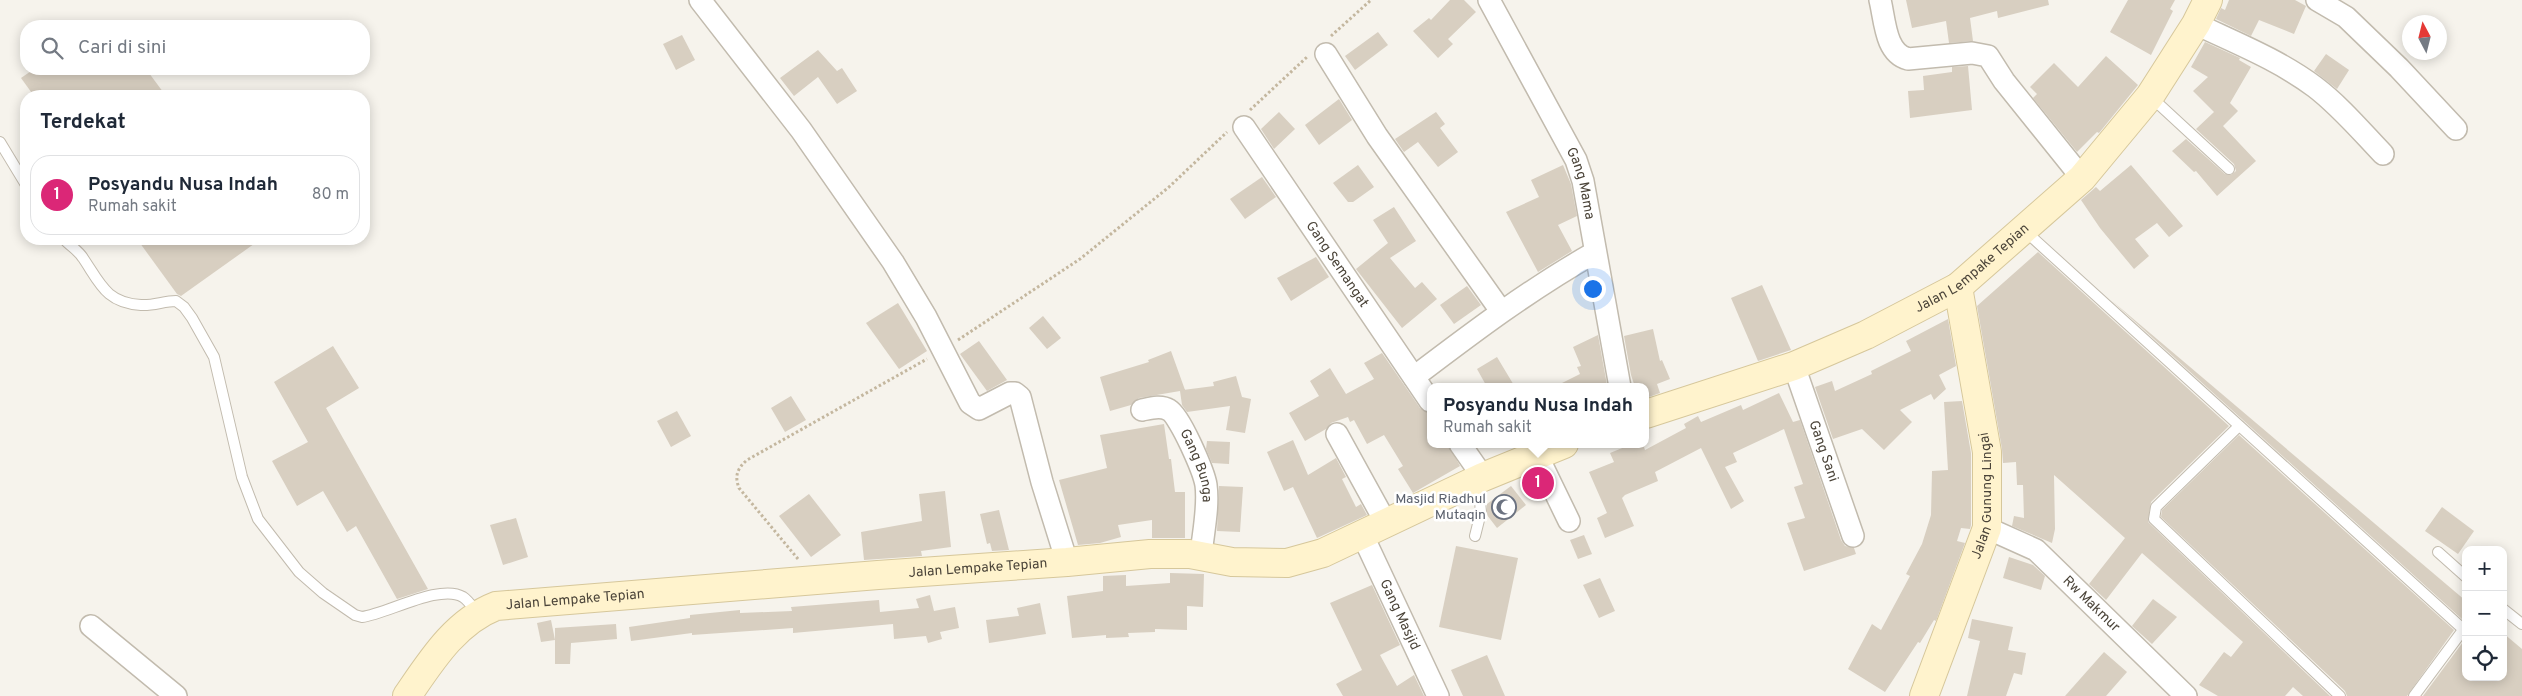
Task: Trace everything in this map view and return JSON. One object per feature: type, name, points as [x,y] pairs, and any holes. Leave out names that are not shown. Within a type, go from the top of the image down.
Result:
[{"type":"street","points":[[700,0],[728,39],[801,130],[893,262],[942,349],[965,397],[975,407],[986,407],[1010,393],[1015,393],[1020,397],[1042,482],[1067,562]]},
{"type":"street","name":"Gang Mama","points":[[1489,0],[1576,160],[1583,181],[1594,253],[1614,344],[1619,383]]},
{"type":"street","points":[[1880,0],[1890,44],[1900,57],[1908,59],[1972,52],[1988,56],[2004,81],[2082,178]]},
{"type":"street","points":[[2317,0],[2346,17],[2399,68],[2456,129]]},
{"type":"street","points":[[2202,12],[2314,86],[2334,102],[2383,154]]},
{"type":"street","name":"Jalan Lempake Tepian","points":[[1649,413],[1794,366],[1866,335],[1958,287],[2082,178],[2150,96],[2202,12]]},
{"type":"street","points":[[1322,48],[1377,136],[1501,311]]},
{"type":"street","name":"Gang Semangat","points":[[1240,123],[1427,396]]},
{"type":"street","points":[[1414,377],[1501,311],[1551,277],[1594,253]]},
{"type":"street","name":"Jalan Gunung Lingai","points":[[1924,696],[1986,528],[1987,452],[1958,287]]},
{"type":"street","name":"Gang Sani","points":[[1794,366],[1853,536]]},
{"type":"street","name":"Gang Bunga","points":[[1142,410],[1159,407],[1174,414],[1184,429],[1204,477],[1206,506],[1201,555]]},
{"type":"street","name":"Gang Masjid","points":[[1337,434],[1438,696]]},
{"type":"street","points":[[1462,448],[1480,478]]},
{"type":"street","name":"Jalan Lempake Tepian","points":[[407,696],[447,641],[478,614],[496,606],[1150,554],[1201,555],[1232,562],[1286,563],[1323,553],[1480,478],[1554,448]]},
{"type":"street","points":[[1537,455],[1569,521]]},
{"type":"street","name":"Rw Makmur","points":[[1986,528],[2036,550],[2186,696]]},
{"type":"street","points":[[91,626],[176,696]]},
{"type":"lane","points":[[2150,96],[2229,169]]},
{"type":"lane","points":[[0,142],[20,175]]},
{"type":"lane","points":[[2023,229],[2462,626]]},
{"type":"lane","points":[[70,245],[83,257],[102,288],[110,296],[121,302],[141,305],[176,301],[184,307],[192,318],[214,357],[242,477],[258,519],[273,542],[299,572],[323,593],[355,615],[362,617],[420,598],[446,594],[455,594],[465,598],[478,614]]},
{"type":"lane","points":[[2239,426],[2156,507],[2154,519],[2340,696]]},
{"type":"lane","points":[[1475,536],[1481,512],[1480,478]]},
{"type":"lane","points":[[2438,552],[2462,573]]},
{"type":"lane","points":[[2507,613],[2522,624]]},
{"type":"lane","points":[[2414,696],[2462,631]]},
{"type":"path","points":[[816,581],[739,488],[736,481],[739,468],[747,460],[942,349],[1080,259],[1169,187],[1372,0]]},
{"type":"building","points":[[1450,0],[1464,0],[1476,12],[1448,39],[1453,44],[1438,58],[1413,31],[1429,18],[1431,20]]},
{"type":"building","points":[[1906,0],[2048,0],[2049,5],[1998,18],[1997,11],[1970,18],[1973,41],[1949,43],[1946,21],[1912,28]]},
{"type":"building","points":[[2128,0],[2175,0],[2170,9],[2173,11],[2151,55],[2110,32]]},
{"type":"building","points":[[2229,0],[2295,0],[2306,6],[2294,34],[2259,20],[2251,36],[2216,19],[2221,8],[2225,10]]},
{"type":"building","points":[[1378,32],[1388,45],[1355,70],[1345,56]]},
{"type":"building","points":[[682,35],[695,60],[676,70],[663,44]]},
{"type":"building","points":[[2205,42],[2240,58],[2239,60],[2251,67],[2230,103],[2238,111],[2223,126],[2256,161],[2217,196],[2196,171],[2194,172],[2172,151],[2186,139],[2225,174],[2231,175],[2236,171],[2234,164],[2196,129],[2214,112],[2193,91],[2208,77],[2191,67]]},
{"type":"building","points":[[818,50],[837,71],[842,68],[857,91],[837,104],[818,77],[794,96],[780,78]]},
{"type":"building","points":[[2326,54],[2349,70],[2337,89],[2314,71]]},
{"type":"building","points":[[2106,56],[2138,85],[2099,133],[2097,132],[2077,152],[2033,98],[2037,94],[2030,87],[2054,63],[2078,87]]},
{"type":"building","points":[[1968,66],[1972,110],[1910,118],[1908,91],[1924,90],[1923,76],[1952,72],[1952,67]]},
{"type":"building","points":[[25,75],[150,75],[162,90],[30,90],[21,78]]},
{"type":"building","points":[[1339,99],[1352,120],[1319,145],[1305,125]]},
{"type":"building","points":[[1279,112],[1295,129],[1274,149],[1261,129]]},
{"type":"building","points":[[1436,112],[1445,124],[1440,128],[1458,152],[1438,167],[1418,142],[1404,152],[1395,139]]},
{"type":"building","points":[[1358,165],[1374,187],[1353,202],[1348,202],[1333,183]]},
{"type":"building","points":[[1563,165],[1571,184],[1577,216],[1558,225],[1572,251],[1538,272],[1506,212],[1539,197],[1531,180]]},
{"type":"building","points":[[2131,165],[2183,226],[2169,237],[2157,223],[2135,239],[2149,256],[2134,269],[2100,228],[2081,200],[2096,187],[2100,191]]},
{"type":"building","points":[[1262,177],[1276,197],[1245,219],[1230,199]]},
{"type":"building","points":[[1394,207],[1416,241],[1390,258],[1415,288],[1422,282],[1437,299],[1402,328],[1356,269],[1388,243],[1373,220]]},
{"type":"building","points":[[141,245],[253,245],[181,296],[177,294]]},
{"type":"building","points":[[2038,252],[2229,426],[2151,502],[2148,522],[2330,696],[2303,696],[2293,687],[2285,696],[2218,696],[2199,685],[2224,652],[2231,657],[2243,642],[2142,553],[2106,600],[2089,584],[2125,538],[2054,475],[2055,529],[2052,543],[2012,526],[2014,516],[2024,518],[2023,485],[2017,485],[2016,462],[2003,463],[1977,306]]},
{"type":"building","points":[[1316,257],[1329,277],[1291,301],[1277,278]]},
{"type":"building","points":[[1762,285],[1791,350],[1758,361],[1731,298]]},
{"type":"building","points":[[1467,286],[1481,305],[1454,324],[1440,305]]},
{"type":"building","points":[[2111,300],[2462,598],[2462,619]]},
{"type":"building","points":[[898,303],[927,351],[899,369],[866,323]]},
{"type":"building","points":[[1043,316],[1061,338],[1047,349],[1029,328]]},
{"type":"building","points":[[1948,319],[1956,366],[1939,375],[1946,389],[1934,400],[1931,394],[1900,410],[1912,422],[1884,450],[1862,429],[1833,439],[1815,387],[1832,381],[1835,391],[1872,374],[1871,371],[1911,351],[1906,341]]},
{"type":"building","points":[[1653,329],[1660,361],[1662,360],[1670,379],[1657,384],[1660,393],[1649,397],[1649,383],[1634,383],[1624,336]]},
{"type":"building","points":[[1598,335],[1607,383],[1562,383],[1580,374],[1577,367],[1581,366],[1573,347]]},
{"type":"building","points":[[979,341],[1007,380],[987,391],[960,354]]},
{"type":"building","points":[[333,346],[359,388],[326,408],[428,589],[397,599],[356,526],[347,532],[323,491],[297,506],[272,461],[308,442],[274,382]]},
{"type":"building","points":[[1171,351],[1185,390],[1214,386],[1213,382],[1236,376],[1242,397],[1251,399],[1245,433],[1226,430],[1230,406],[1187,412],[1182,405],[1180,391],[1139,398],[1131,405],[1110,411],[1100,377],[1149,362],[1148,360]]},
{"type":"building","points":[[1382,353],[1420,408],[1427,412],[1427,448],[1450,448],[1460,466],[1413,493],[1398,469],[1403,466],[1384,435],[1367,444],[1354,420],[1350,422],[1348,417],[1331,423],[1326,429],[1305,441],[1289,413],[1319,396],[1310,381],[1330,368],[1346,394],[1374,379],[1364,363]]},
{"type":"building","points":[[1497,357],[1513,383],[1485,383],[1477,369]]},
{"type":"building","points":[[1779,393],[1793,422],[1800,420],[1841,540],[1845,546],[1854,548],[1856,554],[1804,571],[1787,523],[1805,518],[1794,487],[1803,484],[1784,429],[1733,453],[1737,462],[1725,467],[1744,501],[1731,509],[1701,448],[1655,472],[1658,481],[1625,495],[1622,498],[1634,526],[1605,538],[1597,518],[1607,513],[1589,472],[1614,462],[1610,453],[1622,448],[1644,448],[1645,450],[1686,428],[1684,424],[1698,416],[1701,422],[1741,405],[1743,410]]},
{"type":"building","points":[[791,396],[806,420],[785,432],[771,408]]},
{"type":"building","points":[[1962,401],[1971,453],[1970,529],[1961,528],[1957,541],[1965,543],[1936,621],[1934,620],[1920,643],[1918,642],[1885,692],[1848,669],[1872,624],[1881,630],[1910,576],[1906,574],[1922,544],[1931,515],[1932,471],[1948,470],[1944,402]]},
{"type":"building","points":[[677,411],[691,436],[671,447],[657,421]]},
{"type":"building","points":[[1164,424],[1175,492],[1185,492],[1185,538],[1152,538],[1152,520],[1118,525],[1121,537],[1100,543],[1078,545],[1059,480],[1107,468],[1100,435]]},
{"type":"building","points":[[2239,435],[2454,630],[2407,696],[2347,696],[2345,691],[2161,517],[2162,510]]},
{"type":"building","points":[[1293,440],[1308,475],[1336,458],[1346,477],[1342,479],[1356,507],[1361,504],[1367,515],[1317,538],[1293,487],[1284,491],[1267,452]]},
{"type":"building","points":[[1207,441],[1230,442],[1229,464],[1212,463],[1206,449]]},
{"type":"building","points":[[1219,486],[1243,487],[1240,532],[1217,531]]},
{"type":"building","name":"Masjid Riadhul Mutaqin","points":[[1511,486],[1526,505],[1497,528],[1487,515],[1487,504]]},
{"type":"building","points":[[945,491],[951,547],[921,551],[922,556],[864,560],[861,532],[922,521],[919,494]]},
{"type":"building","points":[[809,494],[841,535],[811,557],[779,516]]},
{"type":"building","points":[[2442,507],[2474,531],[2458,554],[2425,531]]},
{"type":"building","points":[[999,510],[1009,550],[992,551],[990,543],[987,544],[980,514]]},
{"type":"building","points":[[516,518],[528,557],[503,565],[490,525]]},
{"type":"building","points":[[1584,535],[1592,554],[1578,559],[1570,540]]},
{"type":"building","points":[[1456,546],[1518,558],[1501,640],[1439,627]]},
{"type":"building","points":[[2009,557],[2033,565],[2045,576],[2041,590],[2003,578]]},
{"type":"building","points":[[1170,573],[1204,574],[1203,607],[1187,606],[1187,630],[1155,629],[1155,632],[1128,633],[1129,637],[1106,638],[1106,635],[1072,638],[1067,596],[1103,591],[1103,576],[1126,575],[1126,586],[1170,583]]},
{"type":"building","points":[[1600,578],[1615,611],[1599,618],[1583,585]]},
{"type":"building","points":[[1372,585],[1400,645],[1380,655],[1397,686],[1414,675],[1424,696],[1343,696],[1336,684],[1362,670],[1330,603]]},
{"type":"building","points":[[930,595],[934,611],[955,607],[959,628],[940,632],[942,639],[928,643],[926,636],[894,639],[893,624],[793,633],[793,628],[692,635],[692,633],[631,641],[629,627],[690,618],[690,615],[740,610],[740,613],[792,611],[791,607],[879,600],[880,612],[919,608],[916,599]]},
{"type":"building","points":[[2153,599],[2177,617],[2152,644],[2132,626]]},
{"type":"building","points":[[1040,603],[1046,634],[989,643],[986,620],[1019,616],[1017,608]]},
{"type":"building","points":[[1972,619],[2013,627],[2008,650],[2026,653],[2022,675],[2014,673],[2006,696],[1967,696],[1980,641],[1968,638]]},
{"type":"building","points":[[551,620],[555,640],[541,642],[537,623]]},
{"type":"building","points":[[616,624],[617,639],[571,643],[570,664],[555,664],[555,628]]},
{"type":"building","points":[[2507,636],[2522,649],[2522,696],[2423,696],[2462,643],[2462,681],[2507,681]]},
{"type":"building","points":[[2104,652],[2127,672],[2106,696],[2065,696]]},
{"type":"building","points":[[1487,655],[1505,696],[1463,696],[1451,670]]},
{"type":"place","name":"Posyandu Nusa Indah","points":[[1538,483]]},
{"type":"place","name":"Masjid Riadhul Mutaqin","points":[[1504,507]]}]
